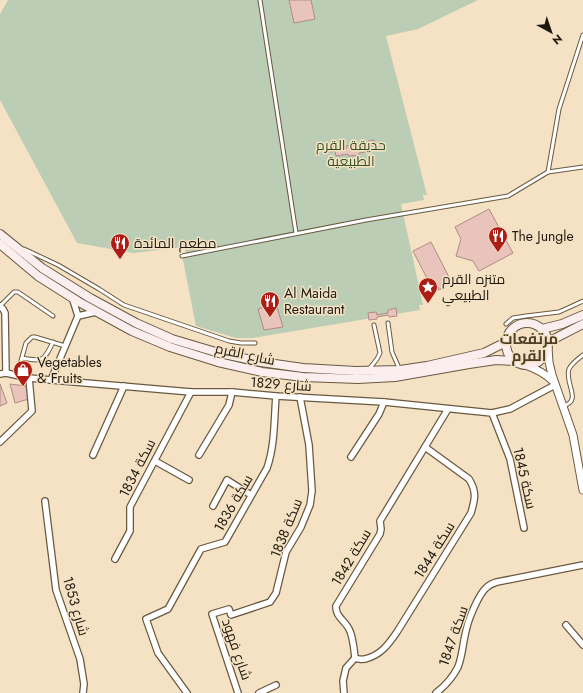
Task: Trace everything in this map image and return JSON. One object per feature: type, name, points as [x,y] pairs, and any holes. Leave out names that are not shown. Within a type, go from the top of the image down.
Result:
[{"type":"main road","name":"شارع القرم","points":[[0,234],[42,268],[90,298],[136,323],[172,339],[219,353],[283,366],[348,371],[400,370],[484,354],[506,342]]},
{"type":"main road","name":"شارع القرم","points":[[0,244],[38,276],[72,298],[132,331],[170,347],[218,362],[262,372],[303,377],[358,379],[395,377],[496,360],[515,361]]},
{"type":"main road","points":[[542,329],[562,324],[583,315]]},
{"type":"main road","points":[[523,323],[530,323],[542,329],[545,333],[548,345],[543,358],[531,365],[526,365],[520,364],[511,357],[508,353],[506,342],[511,330],[523,323]]},
{"type":"main road","points":[[548,345],[583,324]]},
{"type":"street","points":[[51,380],[78,316],[72,298]]},
{"type":"street","points":[[0,306],[5,313],[3,373]]},
{"type":"street","points":[[78,316],[96,312]]},
{"type":"street","points":[[548,345],[550,369],[573,435],[583,490]]},
{"type":"street","points":[[526,365],[544,373],[555,384]]},
{"type":"street","name":"1829 شارع","points":[[3,373],[29,378],[191,392],[232,392],[384,402],[492,412],[510,409],[555,384]]},
{"type":"street","points":[[0,442],[32,411],[29,378]]},
{"type":"street","points":[[93,456],[124,386]]},
{"type":"street","name":"سكة 1834","points":[[115,558],[130,530],[130,507],[191,392]]},
{"type":"street","points":[[200,455],[229,404],[232,392]]},
{"type":"street","name":"سكة 1836","points":[[187,693],[158,653],[146,619],[168,609],[201,549],[225,542],[268,468],[271,458],[276,396]]},
{"type":"street","name":"1838 سكة","points":[[212,614],[229,609],[232,615],[270,602],[276,593],[286,552],[301,527],[310,505],[312,491],[309,445],[300,397]]},
{"type":"street","points":[[351,457],[379,414],[384,402]]},
{"type":"street","name":"سكة 1842","points":[[355,658],[350,629],[336,612],[336,606],[380,534],[380,520],[448,409]]},
{"type":"street","name":"1845 سكة","points":[[492,412],[510,459],[524,528]]},
{"type":"street","name":"سكة 1844","points":[[355,658],[359,660],[373,657],[385,648],[397,632],[471,513],[475,494],[474,486],[469,479],[425,447]]},
{"type":"street","points":[[155,461],[189,480]]},
{"type":"street","points":[[213,506],[227,480],[251,495]]},
{"type":"street","name":"شارع 1853","points":[[45,501],[56,590],[80,659],[84,684],[83,693]]},
{"type":"street","name":"سكة 1847","points":[[436,693],[449,680],[457,667],[462,653],[467,627],[475,606],[482,593],[489,585],[583,564]]},
{"type":"street","name":"شارع فهود","points":[[212,614],[238,693]]},
{"type":"street","points":[[566,625],[583,645]]},
{"type":"street","points":[[344,693],[343,681],[346,668],[355,658]]},
{"type":"street","points":[[260,693],[276,685]]},
{"type":"lane","points":[[260,0],[296,233]]},
{"type":"lane","points":[[548,172],[559,109],[583,35]]},
{"type":"lane","points":[[182,256],[296,233],[508,196],[548,172],[583,167]]},
{"type":"lane","points":[[10,243],[58,265],[124,305],[229,341],[255,343]]},
{"type":"lane","points":[[0,306],[14,292],[18,292],[53,316]]},
{"type":"lane","points":[[506,324],[513,318],[558,312],[583,301]]},
{"type":"lane","points":[[388,323],[392,352],[400,370]]},
{"type":"lane","points":[[367,371],[373,365],[380,353],[374,325]]},
{"type":"lane","points":[[17,375],[26,343],[32,337],[65,346]]},
{"type":"lane","points":[[22,358],[40,360],[44,358],[54,342]]},
{"type":"lane","points":[[563,406],[571,404],[574,400],[569,369],[572,364],[583,355]]},
{"type":"green space","name":"حديقة القرم الطبيعية","points":[[8,0],[258,0],[282,144],[260,0],[478,0],[418,29],[386,36],[427,195],[423,195],[424,200],[401,204],[423,305],[419,305],[420,310],[252,338],[236,338],[196,326],[182,255],[186,254],[185,249],[216,243],[134,253],[77,243],[0,100],[0,14]]},
{"type":"building","points":[[289,0],[311,0],[315,19],[294,23]]},
{"type":"building","points":[[374,140],[375,145],[370,146],[371,151],[359,153],[359,155],[348,156],[348,154],[336,156],[335,151],[330,152],[329,146],[335,146],[336,150],[347,148],[346,146],[358,144],[358,147],[369,145],[368,141]]},
{"type":"building","points":[[489,209],[513,253],[479,271],[473,261],[456,256],[461,239],[455,227]]},
{"type":"building","points":[[431,242],[451,281],[444,284],[445,287],[439,290],[438,287],[433,290],[413,251]]},
{"type":"building","name":"Al Maida Restaurant","points":[[276,304],[283,327],[264,330],[258,309]]},
{"type":"building","points":[[396,308],[397,316],[389,317],[388,315],[369,320],[368,313],[376,312],[377,315],[388,313],[388,310]]},
{"type":"building","points":[[0,384],[7,403],[0,406]]},
{"type":"building","points":[[10,384],[26,386],[29,399],[15,403]]},
{"type":"place","name":"The Jungle","points":[[498,253]]},
{"type":"place","name":"مطعم المائدة","points":[[120,260]]},
{"type":"place","name":"متنزه القرم الطبيعي","points":[[428,304]]},
{"type":"place","name":"Al Maida Restaurant","points":[[270,318]]},
{"type":"place","name":"Vegetables & Fruits","points":[[23,387]]},
{"type":"district","name":"مرتفعات القرم","points":[[529,348]]}]
